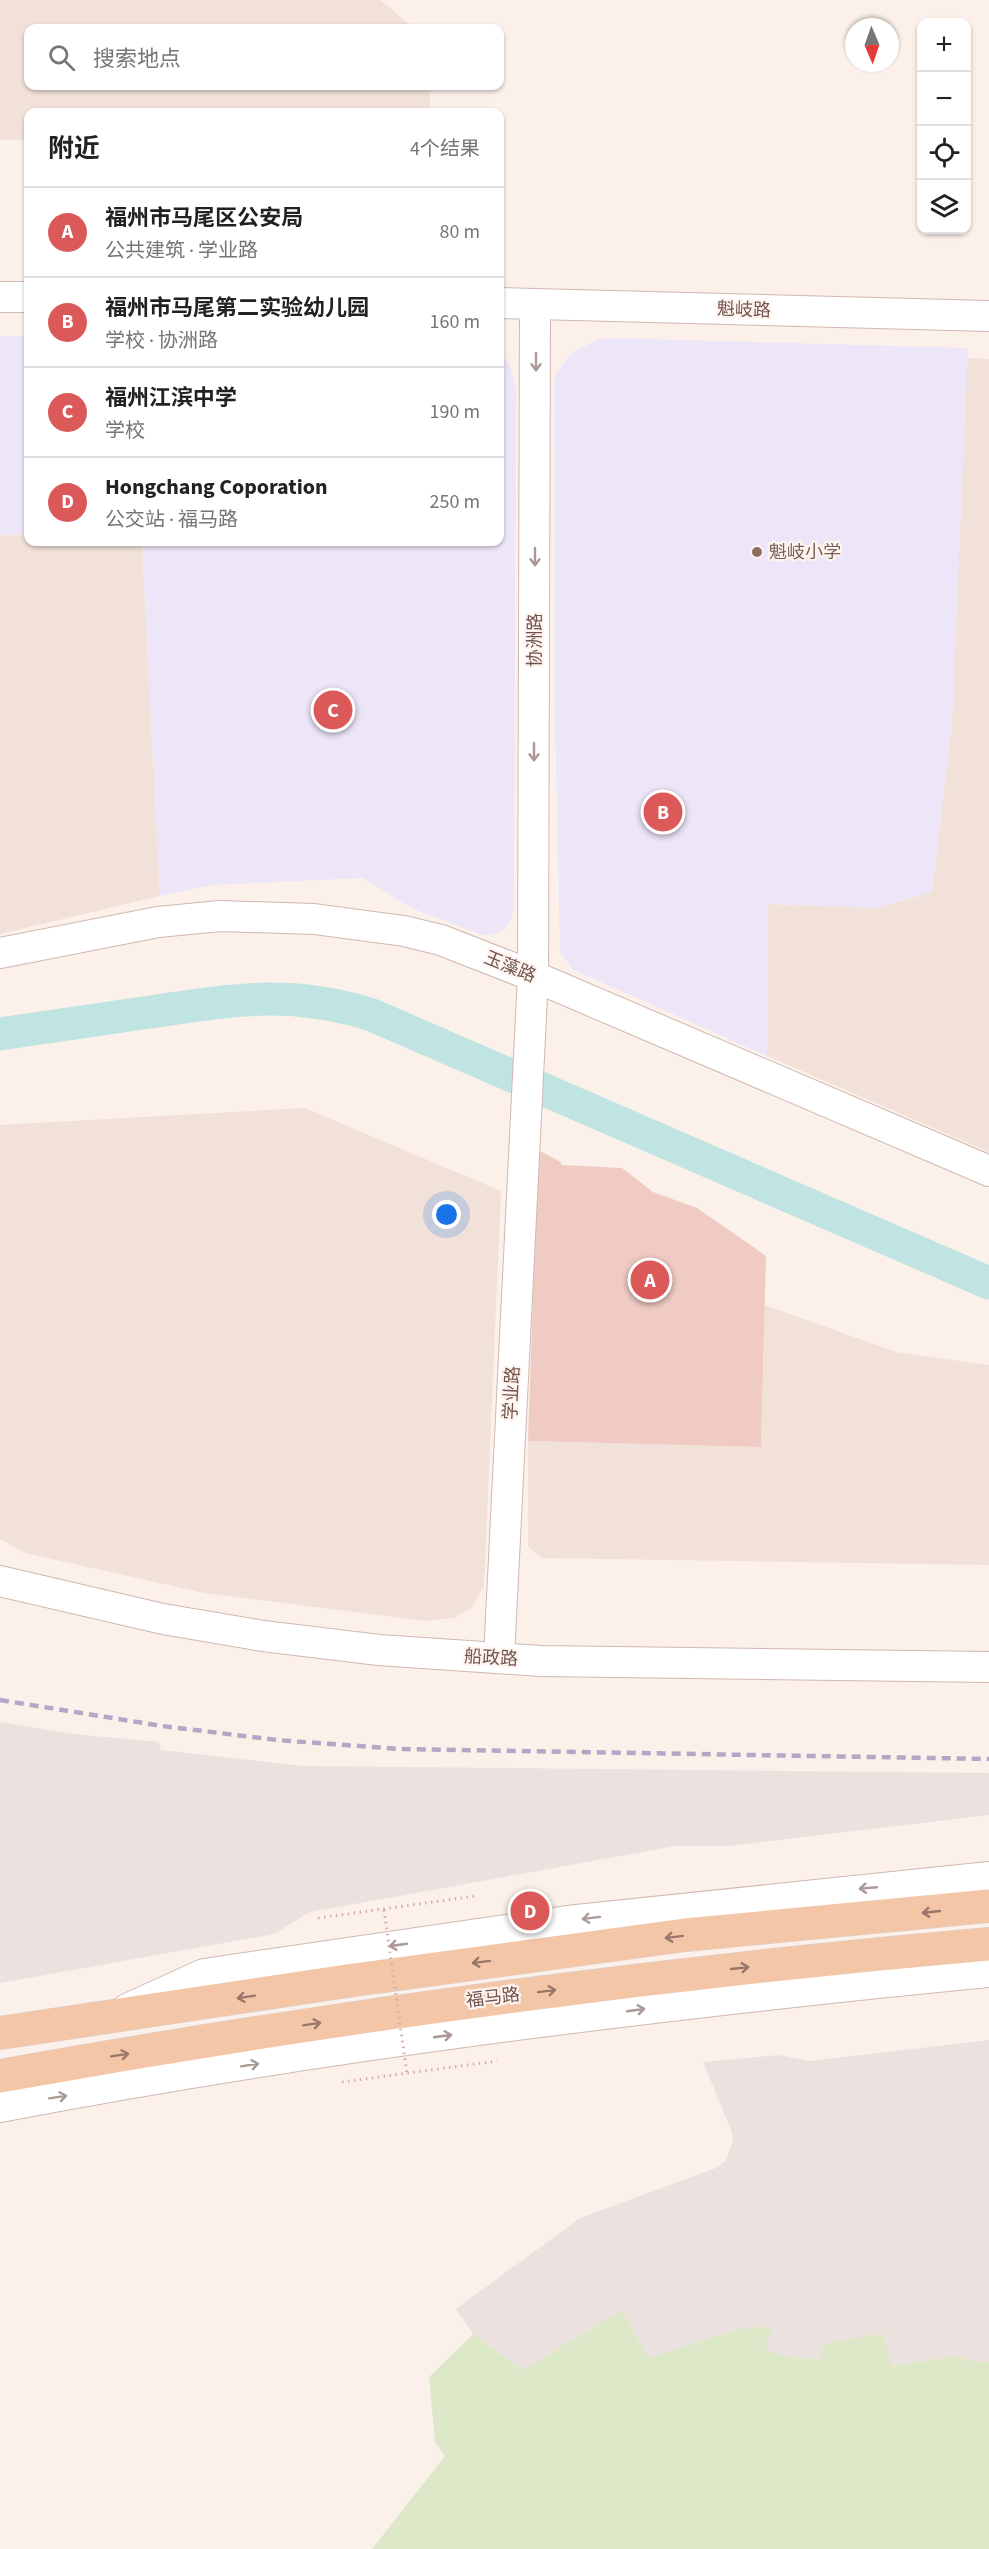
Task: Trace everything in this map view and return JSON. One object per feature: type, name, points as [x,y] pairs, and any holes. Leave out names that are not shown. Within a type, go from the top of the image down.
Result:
[{"type":"main road","name":"福马路","points":[[0,2033],[462,1965],[685,1935],[989,1906]]},
{"type":"main road","name":"福马路","points":[[0,2076],[434,2006],[687,1973],[989,1944]]},
{"type":"street","points":[[0,297],[24,297]]},
{"type":"street","name":"魁岐路","points":[[504,303],[989,316]]},
{"type":"street","name":"协洲路","points":[[531,1030],[535,304]]},
{"type":"street","name":"玉藻路","points":[[0,953],[191,918],[278,916],[346,922],[413,933],[462,948],[533,975],[989,1171]]},
{"type":"street","name":"学业路","points":[[499,1658],[531,1030]]},
{"type":"street","name":"船政路","points":[[0,1581],[133,1613],[263,1636],[355,1648],[499,1658],[989,1667]]},
{"type":"street","points":[[111,2016],[204,1974],[567,1921],[989,1877]]},
{"type":"street","points":[[0,2107],[307,2056],[527,2025],[774,1993],[989,1972]]},
{"type":"path","points":[[318,1918],[476,1896]]},
{"type":"path","points":[[384,1910],[407,2074]]},
{"type":"path","points":[[342,2082],[497,2061]]},
{"type":"shaded area","points":[[0,0],[380,0],[409,24],[24,24],[24,90],[430,90],[430,108],[24,108],[24,140],[0,140]]},
{"type":"shaded area","points":[[0,336],[24,336],[24,534],[0,535]]},
{"type":"shaded area","name":"魁岐小学","points":[[611,338],[968,348],[952,722],[932,892],[877,908],[768,904],[767,1056],[572,969],[560,952],[555,720],[554,385],[556,373],[572,353],[596,340]]},
{"type":"shaded area","points":[[504,357],[510,365],[516,389],[514,907],[510,922],[503,930],[491,935],[480,934],[413,909],[363,878],[211,885],[160,896],[142,546],[504,546]]},
{"type":"shaded area","points":[[967,358],[989,359],[989,1152],[767,1056],[768,904],[877,908],[932,892],[952,722]]},
{"type":"shaded area","points":[[24,534],[24,546],[142,546],[160,896],[0,934],[0,535]]},
{"type":"shaded area","points":[[305,1108],[501,1191],[484,1586],[472,1607],[454,1618],[426,1621],[204,1593],[25,1553],[0,1539],[0,1125]]},
{"type":"shaded area","points":[[765,1305],[896,1352],[989,1365],[989,1565],[541,1558],[528,1546],[528,1441],[761,1447]]},
{"type":"shaded area","points":[[0,1722],[74,1734],[159,1742],[161,1750],[303,1766],[989,1773],[989,1815],[729,1846],[676,1846],[310,1912],[274,1934],[0,1983]]},
{"type":"shaded area","points":[[989,2040],[989,2362],[977,2362],[956,2356],[890,2366],[883,2333],[822,2359],[789,2357],[768,2351],[765,2343],[735,2330],[649,2358],[622,2310],[523,2370],[473,2334],[456,2309],[580,2218],[716,2168],[726,2161],[733,2141],[731,2130],[703,2062],[779,2055],[810,2061]]},
{"type":"green space","points":[[622,2310],[649,2358],[735,2330],[768,2326],[773,2331],[765,2342],[768,2351],[789,2357],[821,2359],[823,2344],[883,2333],[891,2366],[956,2356],[977,2362],[989,2362],[989,2549],[372,2549],[445,2456],[435,2442],[429,2377],[473,2334],[523,2370]]},
{"type":"building","points":[[538,1150],[561,1162],[561,1165],[622,1168],[653,1192],[697,1208],[766,1256],[761,1447],[528,1441]]},
{"type":"waterway","points":[[0,1034],[235,1001],[287,999],[342,1007],[372,1015],[989,1283]]},
{"type":"railway","points":[[0,1700],[162,1726],[277,1740],[400,1749],[989,1759]]},
{"type":"place","name":"魁岐小学","points":[[757,552]]},
{"type":"place","name":"福州江滨中学","points":[[333,710]]},
{"type":"place","name":"福州市马尾第二实验幼儿园","points":[[663,812]]},
{"type":"place","name":"福州市马尾区公安局","points":[[650,1280]]},
{"type":"place","name":"Hongchang Coporation","points":[[530,1911]]}]
